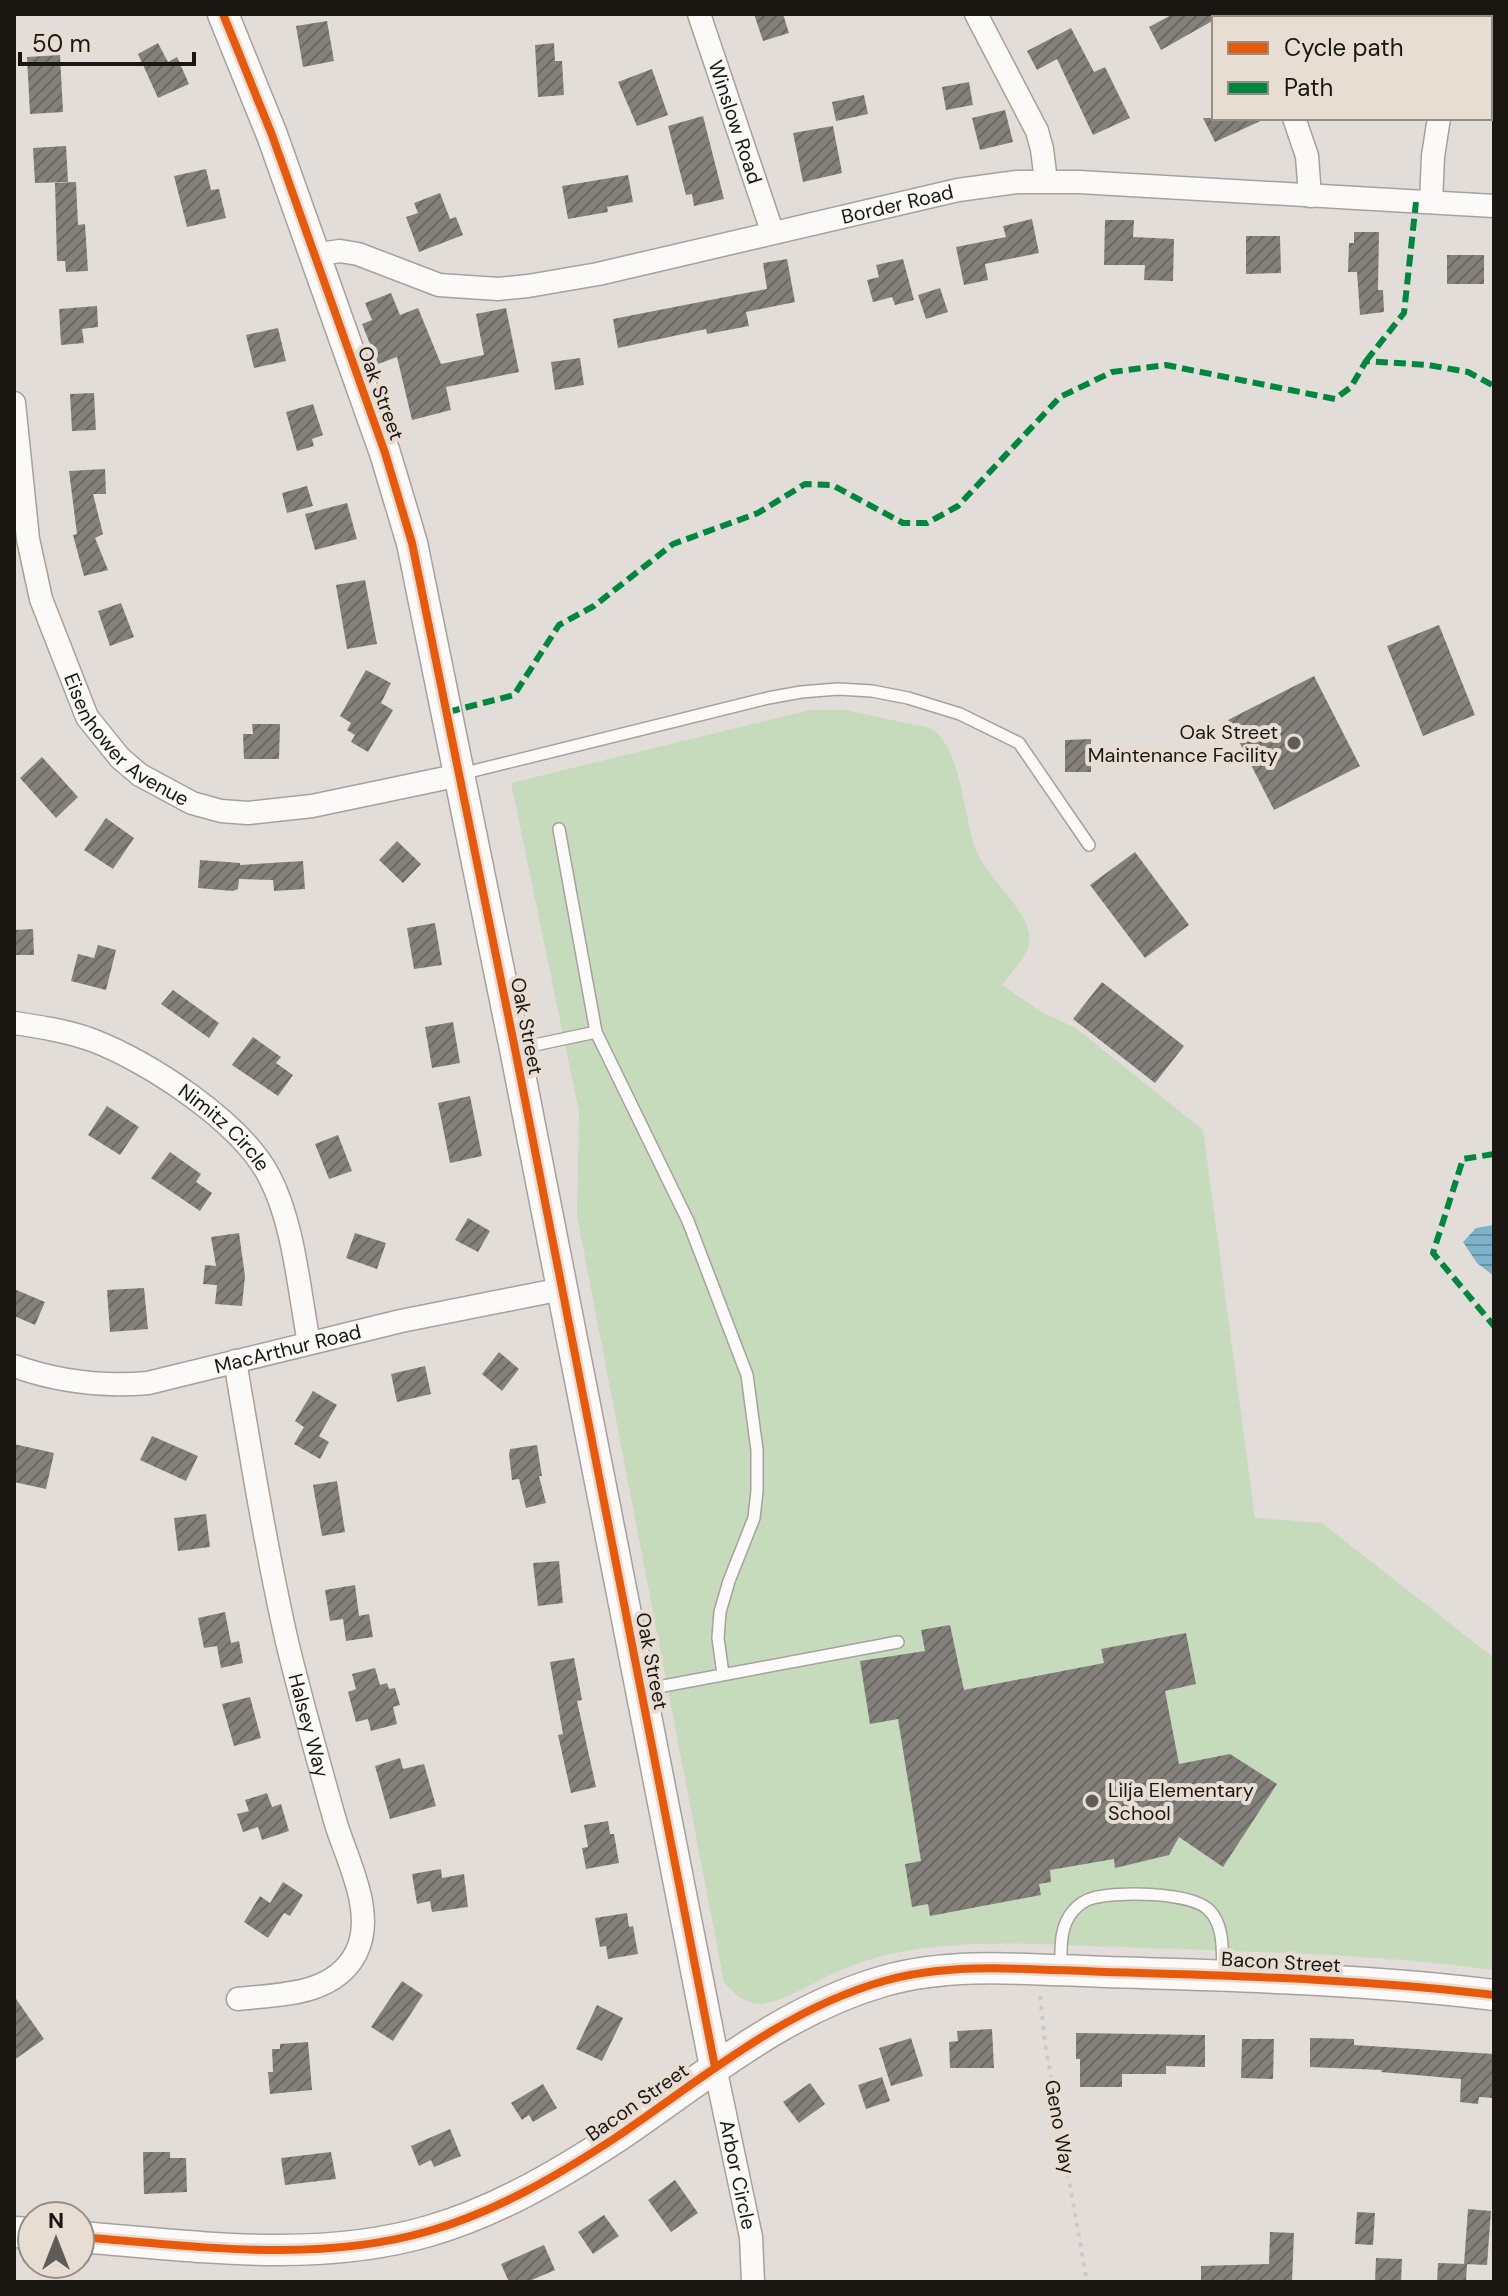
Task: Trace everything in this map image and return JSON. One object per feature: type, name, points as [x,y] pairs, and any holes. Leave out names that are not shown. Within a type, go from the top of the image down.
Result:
[{"type":"street","name":"Oak Street","points":[[223,14],[256,92],[400,497],[419,574],[715,2067]]},
{"type":"street","name":"Winslow Road","points":[[699,14],[772,231]]},
{"type":"street","points":[[976,14],[1037,131],[1046,181]]},
{"type":"street","points":[[1295,120],[1307,156],[1310,196]]},
{"type":"street","points":[[1431,202],[1439,120]]},
{"type":"street","name":"Border Road","points":[[313,255],[340,251],[358,254],[439,285],[498,289],[598,274],[958,190],[1046,181],[1494,206]]},
{"type":"street","name":"Eisenhower Avenue","points":[[14,403],[23,571],[87,717],[120,758],[140,775],[192,803],[221,811],[259,813],[312,806],[460,775]]},
{"type":"street","name":"Nimitz Circle","points":[[14,1023],[65,1031],[123,1055],[198,1101],[238,1133],[270,1177],[279,1202],[288,1232],[309,1343]]},
{"type":"street","name":"MacArthur Road","points":[[14,1366],[83,1384],[113,1386],[148,1383],[443,1311],[562,1289]]},
{"type":"street","name":"Halsey Way","points":[[235,1361],[287,1642],[319,1765],[356,1886],[363,1933],[348,1966],[335,1979],[319,1987],[238,1999]]},
{"type":"street","name":"Bacon Street","points":[[96,2238],[279,2250],[354,2246],[428,2231],[498,2206],[534,2187],[614,2139],[715,2067],[794,2018],[886,1980],[949,1971],[1050,1971],[1369,1983],[1494,1995]]},
{"type":"street","name":"Arbor Circle","points":[[715,2067],[751,2237],[753,2282]]},
{"type":"lane","points":[[460,775],[768,698],[813,691],[872,691],[960,714],[1019,743],[1089,845]]},
{"type":"lane","points":[[559,829],[596,1032],[688,1221],[747,1375],[757,1450],[757,1491],[754,1518],[720,1612],[718,1638],[723,1674]]},
{"type":"lane","points":[[515,1049],[596,1032]]},
{"type":"lane","points":[[641,1690],[898,1642]]},
{"type":"lane","points":[[1050,1971],[1063,1928],[1071,1913],[1083,1901],[1115,1895],[1180,1897],[1208,1909],[1217,1922],[1221,1936],[1223,1976]]},
{"type":"green space","points":[[810,710],[845,710],[930,728],[940,736],[960,781],[974,845],[986,867],[1020,912],[1029,933],[1025,954],[1002,985],[1041,1012],[1076,1028],[1203,1130],[1255,1518],[1322,1523],[1494,1658],[1494,1970],[1319,1954],[968,1944],[883,1956],[848,1967],[768,2003],[744,2000],[724,1982],[577,1216],[579,1111],[511,783]]},
{"type":"water","points":[[1494,1225],[1494,1276],[1477,1263],[1463,1242],[1476,1228]]},
{"type":"building","points":[[754,14],[783,14],[789,33],[763,41]]},
{"type":"building","points":[[1173,14],[1224,14],[1212,16],[1212,21],[1161,50],[1149,27]]},
{"type":"building","points":[[327,21],[334,61],[303,67],[296,26]]},
{"type":"building","points":[[1071,28],[1094,72],[1105,67],[1130,118],[1093,135],[1057,59],[1037,70],[1027,51]]},
{"type":"building","points":[[158,43],[168,62],[177,57],[189,84],[158,98],[138,54]]},
{"type":"building","points":[[554,43],[555,61],[562,61],[564,95],[538,97],[535,45]]},
{"type":"building","points":[[60,55],[63,112],[30,114],[27,57]]},
{"type":"building","points":[[652,69],[668,115],[637,126],[618,82]]},
{"type":"building","points":[[969,82],[973,105],[946,110],[942,87]]},
{"type":"building","points":[[864,95],[868,114],[836,121],[832,102]]},
{"type":"building","points":[[1005,110],[1013,142],[980,150],[972,118]]},
{"type":"building","points":[[703,116],[724,199],[694,206],[692,194],[686,195],[668,126]]},
{"type":"building","points":[[1203,118],[1263,120],[1215,142]]},
{"type":"building","points":[[833,126],[842,173],[803,182],[793,133]]},
{"type":"building","points":[[66,146],[68,182],[35,183],[33,148]]},
{"type":"building","points":[[206,169],[211,190],[219,189],[226,218],[187,227],[174,176]]},
{"type":"building","points":[[628,175],[633,202],[607,207],[608,212],[568,219],[562,186]]},
{"type":"building","points":[[76,182],[78,225],[85,224],[88,271],[66,272],[65,261],[57,261],[55,183]]},
{"type":"building","points":[[440,193],[450,219],[456,217],[463,235],[419,252],[406,217],[418,213],[414,203]]},
{"type":"building","points":[[1032,219],[1039,253],[985,264],[988,280],[964,285],[956,247],[1006,237],[1003,226]]},
{"type":"building","points":[[1105,220],[1134,220],[1133,237],[1174,239],[1173,281],[1144,280],[1145,265],[1104,265]]},
{"type":"building","points":[[1354,232],[1379,232],[1378,290],[1383,290],[1384,312],[1360,315],[1357,272],[1348,272],[1349,243],[1354,243]]},
{"type":"building","points":[[1246,236],[1280,236],[1281,273],[1246,274]]},
{"type":"building","points":[[1447,255],[1484,255],[1484,284],[1447,284]]},
{"type":"building","points":[[787,259],[795,302],[746,312],[749,326],[707,334],[706,329],[618,348],[613,319],[767,289],[763,263]]},
{"type":"building","points":[[903,259],[914,300],[895,305],[892,297],[873,302],[867,280],[879,277],[876,265]]},
{"type":"building","points":[[940,288],[948,312],[926,319],[918,295]]},
{"type":"building","points":[[391,293],[400,315],[418,308],[441,364],[484,355],[476,314],[506,308],[519,372],[446,387],[451,410],[412,420],[397,357],[378,364],[362,324],[372,320],[365,303]]},
{"type":"building","points":[[97,306],[98,327],[82,329],[84,343],[61,345],[59,309]]},
{"type":"building","points":[[278,328],[286,361],[254,368],[246,335]]},
{"type":"building","points":[[580,358],[584,385],[555,390],[551,362]]},
{"type":"building","points":[[94,393],[96,430],[72,431],[70,394]]},
{"type":"building","points":[[313,404],[323,435],[312,439],[314,446],[297,451],[286,412]]},
{"type":"building","points":[[105,469],[106,494],[93,494],[103,534],[95,538],[108,570],[84,576],[73,535],[77,534],[69,471]]},
{"type":"building","points":[[307,486],[313,506],[287,513],[282,493]]},
{"type":"building","points":[[347,503],[357,539],[315,550],[305,514]]},
{"type":"building","points":[[365,580],[377,644],[347,649],[336,585]]},
{"type":"building","points":[[121,603],[134,637],[110,646],[98,611]]},
{"type":"building","points":[[1439,625],[1475,715],[1423,736],[1387,646]]},
{"type":"building","points":[[366,670],[391,683],[381,703],[393,710],[368,752],[351,742],[355,735],[347,730],[351,723],[340,716]]},
{"type":"building","name":"Oak Street Maintenance Facility","points":[[1314,676],[1360,766],[1274,810],[1228,720]]},
{"type":"building","points":[[252,724],[280,724],[279,759],[244,759],[243,734],[253,734]]},
{"type":"building","points":[[1091,739],[1091,772],[1065,772],[1065,740]]},
{"type":"building","points":[[42,757],[78,797],[56,818],[20,778]]},
{"type":"building","points":[[106,818],[134,838],[113,869],[84,850]]},
{"type":"building","points":[[397,841],[421,864],[403,883],[379,860]]},
{"type":"building","points":[[1135,852],[1189,925],[1145,958],[1090,885]]},
{"type":"building","points":[[200,860],[240,865],[303,861],[305,889],[274,891],[273,880],[239,879],[238,889],[233,891],[198,888]]},
{"type":"building","points":[[435,923],[442,965],[414,969],[407,928]]},
{"type":"building","points":[[33,929],[34,955],[14,955],[14,930]]},
{"type":"building","points":[[98,945],[116,950],[106,990],[71,981],[78,954],[94,958]]},
{"type":"building","points":[[1102,982],[1184,1046],[1155,1083],[1073,1019]]},
{"type":"building","points":[[173,990],[219,1023],[209,1038],[161,1004]]},
{"type":"building","points":[[453,1022],[460,1063],[432,1068],[425,1027]]},
{"type":"building","points":[[253,1037],[281,1057],[276,1063],[293,1075],[278,1096],[232,1065]]},
{"type":"building","points":[[470,1096],[482,1156],[450,1163],[438,1103]]},
{"type":"building","points":[[107,1106],[139,1127],[120,1155],[88,1135]]},
{"type":"building","points":[[338,1135],[352,1171],[329,1179],[315,1144]]},
{"type":"building","points":[[170,1152],[201,1174],[196,1182],[212,1193],[200,1211],[151,1178]]},
{"type":"building","points":[[468,1218],[490,1231],[478,1252],[455,1240]]},
{"type":"building","points":[[239,1233],[245,1276],[242,1306],[215,1304],[217,1285],[203,1284],[205,1265],[216,1266],[211,1237]]},
{"type":"building","points":[[355,1233],[386,1243],[377,1269],[346,1258]]},
{"type":"building","points":[[144,1288],[148,1329],[110,1332],[107,1290]]},
{"type":"building","points":[[14,1289],[45,1302],[35,1325],[14,1316]]},
{"type":"building","points":[[499,1352],[519,1369],[502,1391],[482,1374]]},
{"type":"building","points":[[425,1366],[431,1394],[397,1402],[391,1374]]},
{"type":"building","points":[[313,1391],[337,1405],[319,1436],[329,1442],[320,1459],[294,1444],[304,1427],[295,1421]]},
{"type":"building","points":[[152,1436],[198,1456],[186,1481],[140,1460]]},
{"type":"building","points":[[14,1444],[54,1453],[46,1489],[14,1482]]},
{"type":"building","points":[[537,1445],[542,1476],[539,1476],[546,1503],[526,1508],[519,1479],[512,1480],[509,1454],[510,1449]]},
{"type":"building","points":[[337,1481],[345,1532],[322,1536],[313,1485]]},
{"type":"building","points":[[206,1514],[210,1547],[178,1551],[174,1518]]},
{"type":"building","points":[[559,1561],[563,1603],[538,1606],[533,1563]]},
{"type":"building","points":[[355,1585],[359,1616],[369,1614],[373,1637],[346,1641],[343,1619],[330,1621],[325,1590]]},
{"type":"building","points":[[225,1612],[231,1643],[239,1641],[243,1663],[221,1668],[217,1646],[204,1648],[198,1618]]},
{"type":"building","points":[[950,1625],[964,1690],[1104,1663],[1101,1649],[1186,1633],[1196,1684],[1165,1691],[1179,1764],[1230,1754],[1277,1784],[1223,1867],[1179,1837],[1169,1855],[1115,1868],[1114,1859],[1050,1870],[1051,1882],[1039,1884],[1041,1895],[930,1916],[928,1904],[912,1907],[905,1864],[921,1861],[898,1719],[870,1724],[860,1661],[925,1651],[921,1630]]},
{"type":"building","points":[[574,1658],[582,1700],[577,1701],[596,1787],[571,1793],[558,1735],[563,1734],[550,1662]]},
{"type":"building","points":[[375,1668],[380,1685],[387,1683],[389,1689],[395,1688],[400,1705],[393,1707],[397,1724],[371,1731],[368,1719],[356,1722],[348,1692],[356,1689],[352,1674]]},
{"type":"building","points":[[250,1697],[261,1738],[234,1746],[222,1704]]},
{"type":"building","points":[[400,1758],[403,1769],[424,1764],[436,1806],[390,1819],[375,1766]]},
{"type":"building","points":[[267,1793],[272,1807],[281,1804],[289,1831],[262,1840],[258,1827],[243,1832],[237,1814],[249,1811],[245,1800]]},
{"type":"building","points":[[608,1821],[610,1834],[614,1834],[619,1863],[586,1869],[582,1848],[588,1847],[584,1825]]},
{"type":"building","points":[[441,1869],[442,1878],[464,1874],[468,1907],[432,1912],[430,1901],[417,1904],[412,1874]]},
{"type":"building","points":[[283,1882],[303,1895],[290,1916],[284,1913],[268,1938],[244,1922],[260,1896],[270,1903]]},
{"type":"building","points":[[627,1913],[629,1927],[633,1926],[638,1954],[608,1959],[606,1946],[600,1947],[595,1918]]},
{"type":"building","points":[[402,1981],[423,1995],[393,2041],[371,2027]]},
{"type":"building","points":[[14,1996],[44,2039],[14,2060]]},
{"type":"building","points":[[597,2005],[623,2018],[602,2061],[576,2049]]},
{"type":"building","points":[[992,2029],[994,2068],[950,2068],[949,2042],[958,2041],[957,2031]]},
{"type":"building","points":[[1076,2033],[1205,2035],[1205,2067],[1166,2066],[1166,2074],[1122,2074],[1122,2087],[1080,2087]]},
{"type":"building","points":[[911,2038],[923,2076],[891,2086],[879,2048]]},
{"type":"building","points":[[1310,2038],[1354,2039],[1354,2045],[1494,2054],[1494,2098],[1479,2097],[1478,2104],[1460,2102],[1461,2079],[1382,2070],[1310,2067]]},
{"type":"building","points":[[1242,2039],[1274,2039],[1273,2079],[1241,2078]]},
{"type":"building","points":[[308,2042],[312,2090],[270,2094],[268,2072],[273,2072],[272,2049],[280,2049],[280,2044]]},
{"type":"building","points":[[882,2077],[890,2101],[866,2109],[858,2085]]},
{"type":"building","points":[[810,2083],[825,2104],[799,2123],[783,2102]]},
{"type":"building","points":[[543,2084],[557,2108],[533,2122],[529,2115],[522,2120],[511,2103]]},
{"type":"building","points":[[450,2129],[461,2156],[434,2167],[431,2160],[419,2166],[411,2146]]},
{"type":"building","points":[[143,2152],[170,2152],[170,2158],[186,2158],[187,2192],[144,2194]]},
{"type":"building","points":[[331,2152],[336,2179],[285,2185],[281,2158]]},
{"type":"building","points":[[675,2180],[698,2213],[671,2232],[648,2200]]},
{"type":"building","points":[[1468,2209],[1491,2211],[1487,2265],[1464,2264]]},
{"type":"building","points":[[1357,2212],[1375,2213],[1373,2245],[1355,2244]]},
{"type":"building","points":[[604,2215],[619,2236],[593,2254],[578,2232]]},
{"type":"building","points":[[1270,2232],[1294,2233],[1292,2282],[1201,2282],[1201,2266],[1269,2264]]},
{"type":"building","points":[[544,2245],[555,2270],[527,2282],[509,2282],[501,2264]]},
{"type":"building","points":[[1376,2258],[1402,2259],[1401,2282],[1375,2282]]},
{"type":"building","points":[[1438,2263],[1467,2264],[1466,2282],[1437,2282]]},
{"type":"marked path","points":[[1366,361],[1404,313],[1416,202]]},
{"type":"marked path","points":[[448,712],[514,695],[559,625],[594,606],[673,544],[758,513],[805,484],[832,485],[903,523],[927,523],[958,506],[1060,397],[1112,372],[1166,365],[1335,399],[1351,387],[1366,361],[1428,365],[1468,372],[1494,386]]},
{"type":"marked path","points":[[1494,1154],[1463,1159],[1433,1253],[1494,1326]]},
{"type":"cycle path","points":[[223,14],[272,135],[385,453],[412,543],[715,2067]]},
{"type":"cycle path","points":[[96,2238],[211,2248],[299,2250],[386,2241],[454,2223],[502,2203],[571,2166],[777,2028],[847,1994],[911,1975],[967,1969],[1023,1969],[1300,1979],[1494,1995]]},
{"type":"place","name":"Oak Street Maintenance Facility","points":[[1294,743]]},
{"type":"place","name":"Lilja Elementary School","points":[[1092,1801]]}]
